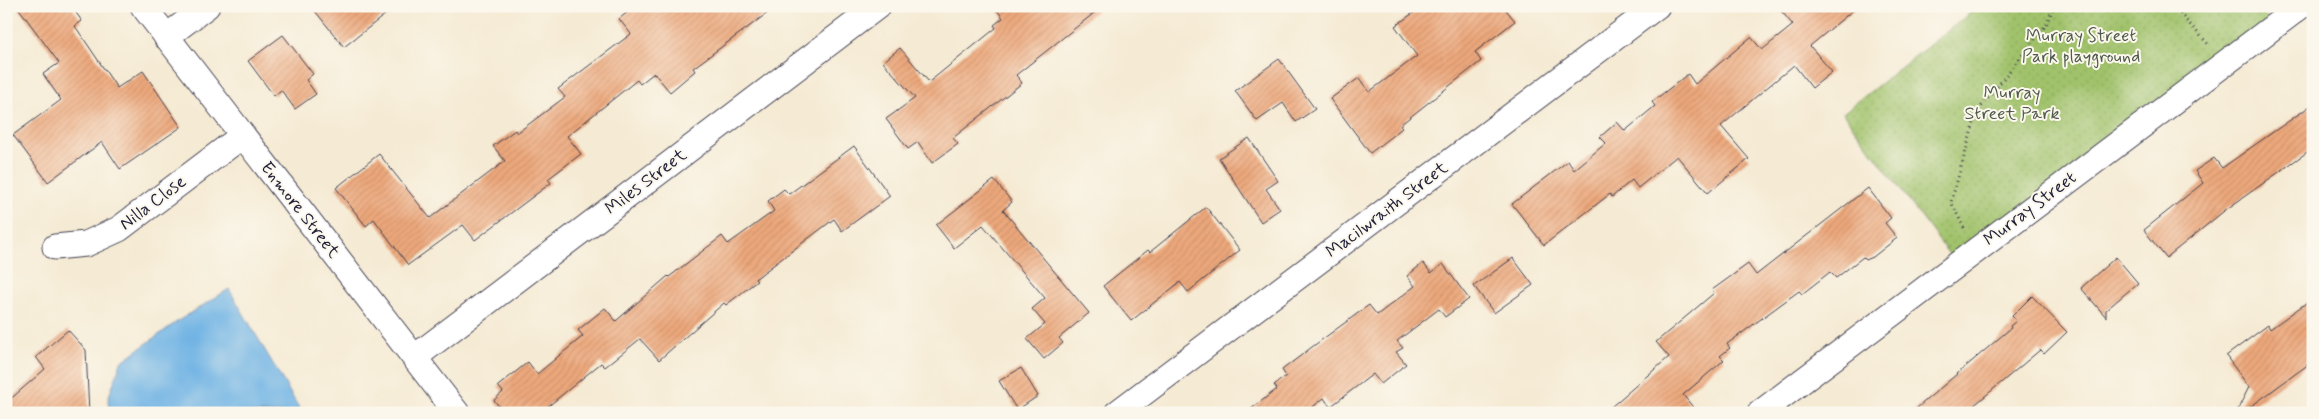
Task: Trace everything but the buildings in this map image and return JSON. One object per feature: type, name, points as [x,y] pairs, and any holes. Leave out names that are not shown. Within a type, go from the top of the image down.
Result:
[{"type":"street","name":"Enmore Street","points":[[143,6],[457,413]]},
{"type":"street","points":[[166,37],[207,6]]},
{"type":"street","name":"Miles Street","points":[[415,357],[878,6]]},
{"type":"street","name":"Macilwraith Street","points":[[1117,413],[1657,6]]},
{"type":"street","name":"Murray Street","points":[[1760,413],[2301,6]]},
{"type":"street","name":"Nilla Close","points":[[54,247],[86,244],[119,229],[242,136]]},
{"type":"path","points":[[1975,251],[1951,202],[1977,112],[2046,25],[2054,6]]},
{"type":"path","points":[[2173,6],[2226,63]]},
{"type":"green space","name":"Murray Street Park","points":[[1979,6],[2258,6],[2273,27],[1957,265],[1843,113]]},
{"type":"water","points":[[229,289],[302,413],[109,413],[108,399],[121,362],[178,321]]},
{"type":"park label","name":"Murray Street Park playground","points":[[2081,46]]}]
